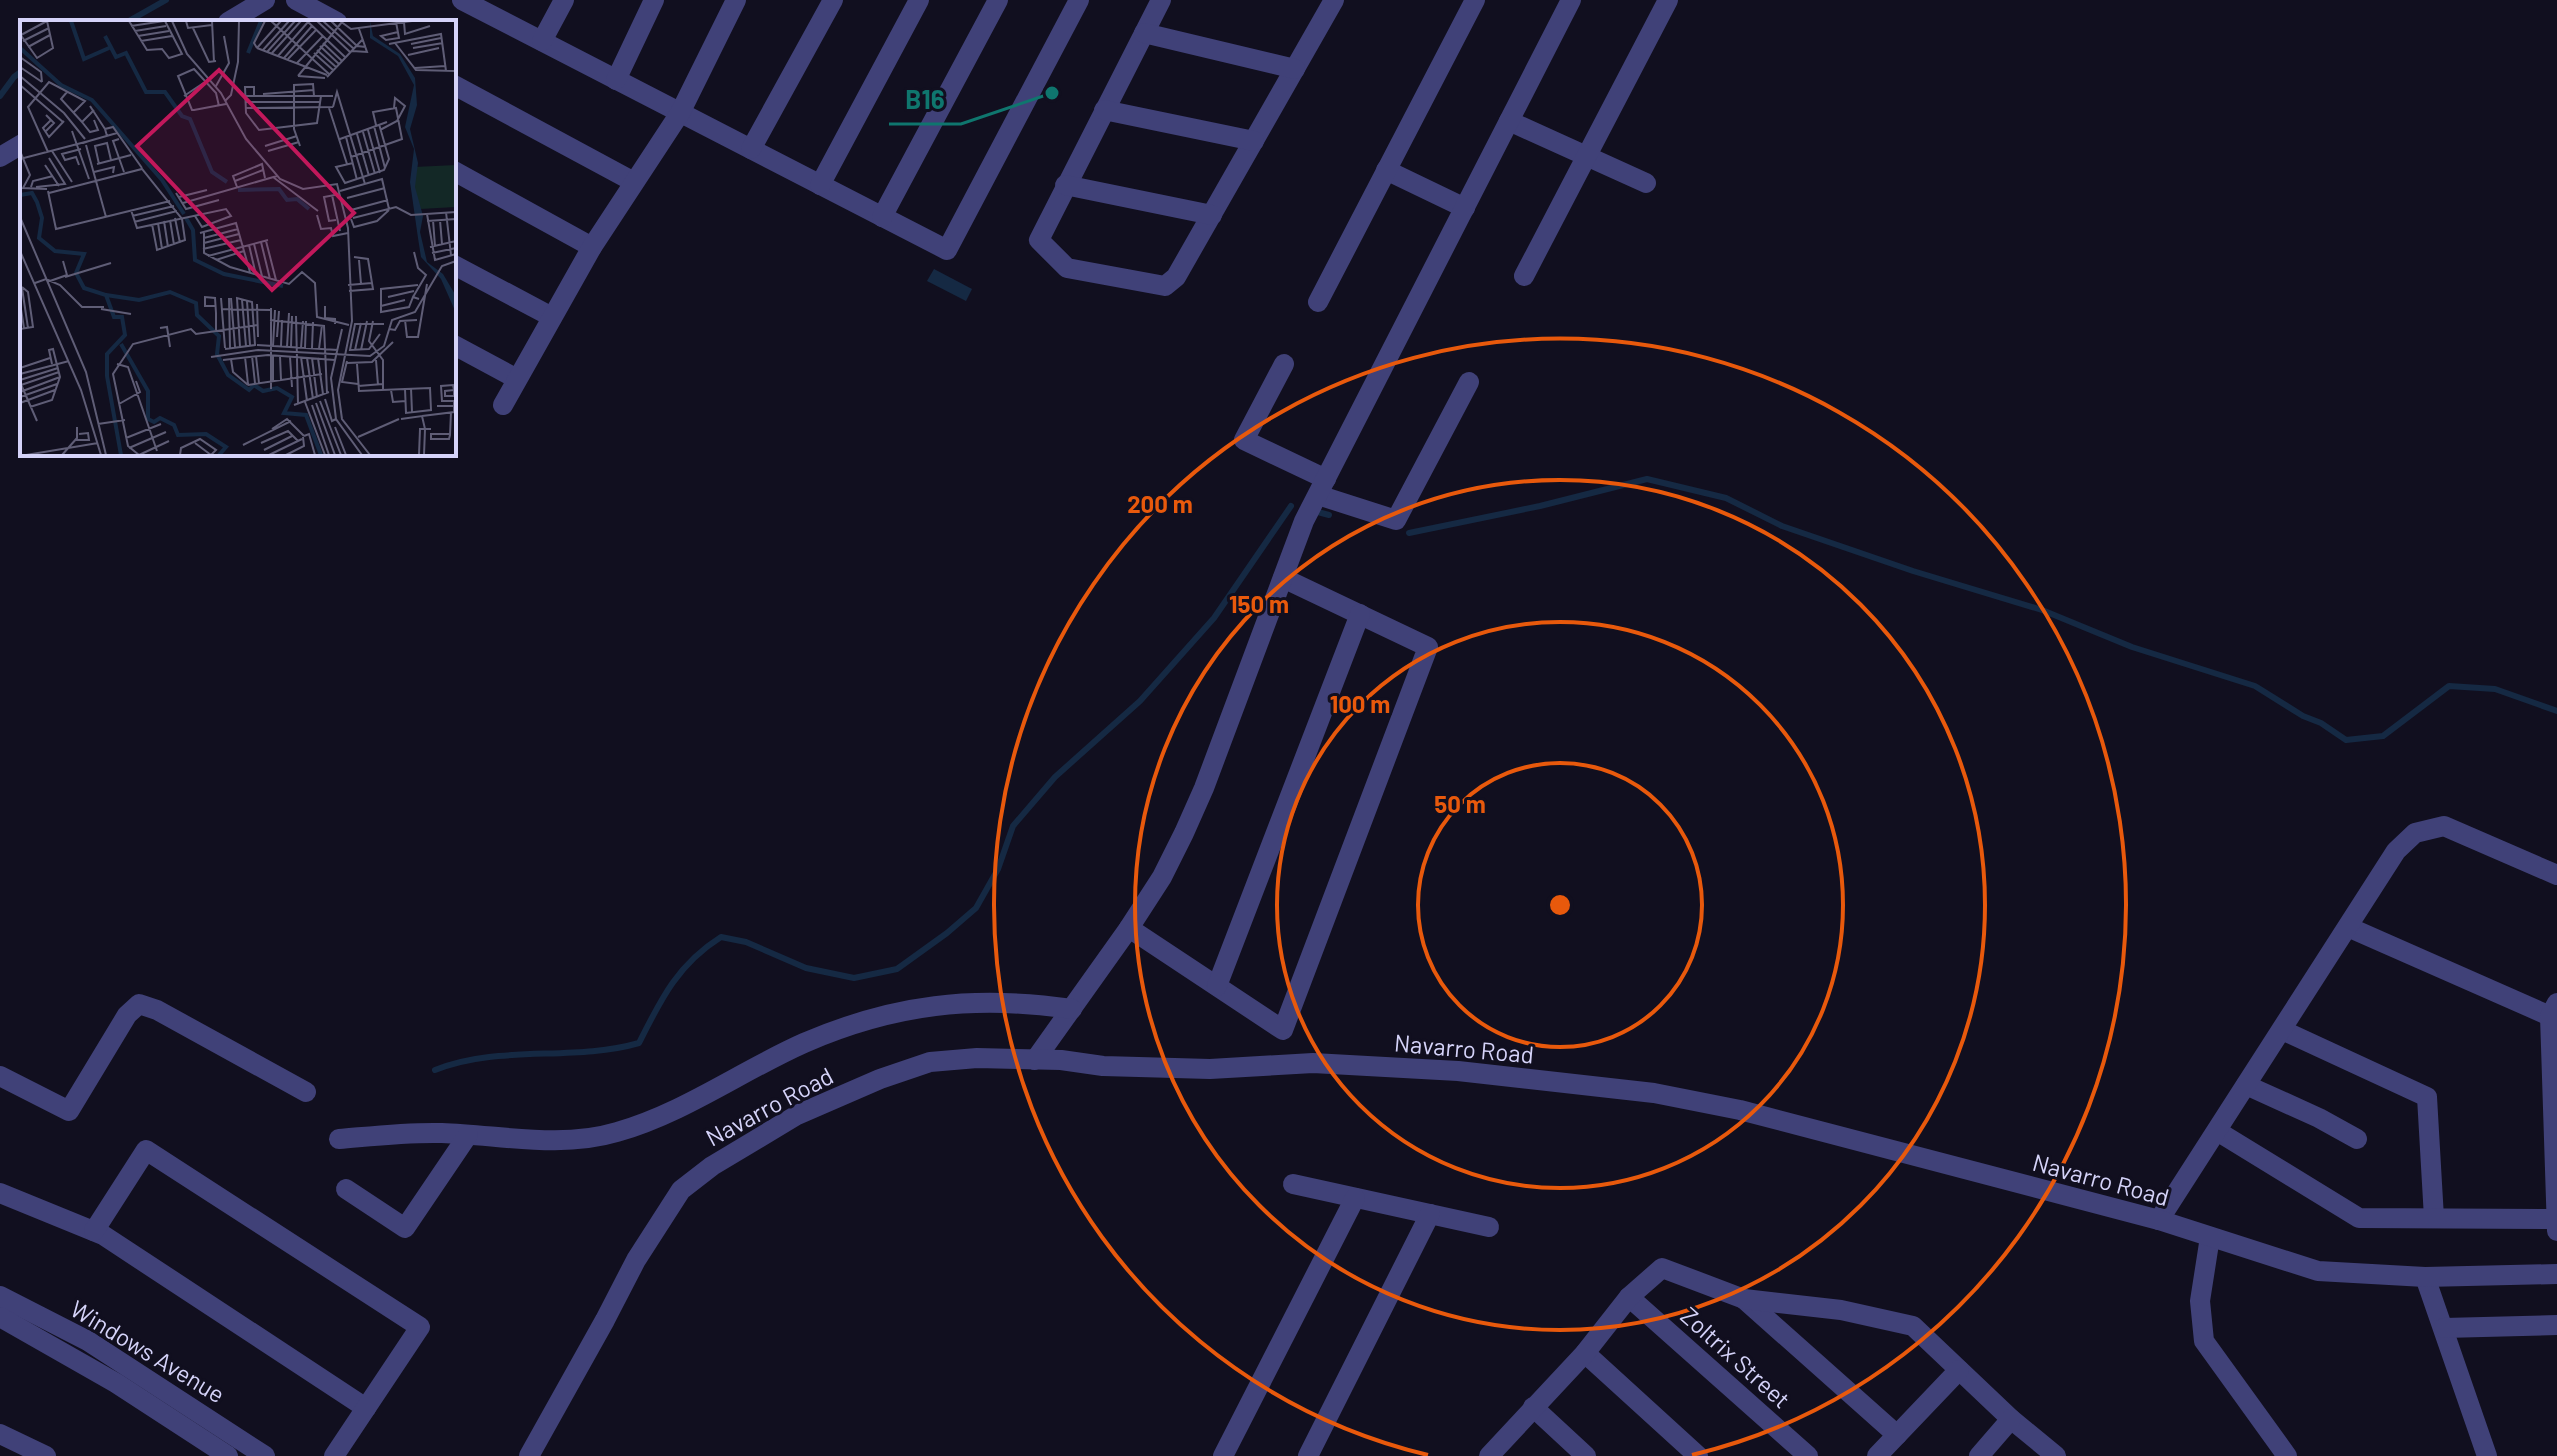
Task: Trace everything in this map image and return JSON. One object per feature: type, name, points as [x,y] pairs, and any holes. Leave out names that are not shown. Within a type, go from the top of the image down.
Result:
[{"type":"street","points":[[231,20],[265,0]]},
{"type":"street","points":[[296,0],[333,20]]},
{"type":"street","points":[[542,41],[564,0]]},
{"type":"street","points":[[616,80],[654,0]]},
{"type":"street","points":[[503,405],[592,247],[680,113],[736,0]]},
{"type":"street","points":[[751,149],[833,0]]},
{"type":"street","points":[[820,185],[919,0]]},
{"type":"street","points":[[882,217],[998,0]]},
{"type":"street","points":[[470,2],[947,250],[1079,0]]},
{"type":"street","points":[[1161,0],[1039,240],[1067,268],[1165,286],[1176,277],[1334,0]]},
{"type":"street","points":[[1318,302],[1475,0]]},
{"type":"street","points":[[1035,1060],[1162,877],[1204,788],[1304,521],[1571,0]]},
{"type":"street","points":[[1524,276],[1668,0]]},
{"type":"street","points":[[1144,33],[1295,69]]},
{"type":"street","points":[[456,86],[634,182]]},
{"type":"street","points":[[1104,110],[1254,141]]},
{"type":"street","points":[[1509,121],[1646,183]]},
{"type":"street","points":[[0,157],[20,145]]},
{"type":"street","points":[[1386,170],[1465,208]]},
{"type":"street","points":[[456,172],[592,247]]},
{"type":"street","points":[[1065,185],[1212,215]]},
{"type":"street","points":[[456,266],[552,317]]},
{"type":"street","points":[[456,346],[517,379]]},
{"type":"street","points":[[1284,364],[1244,440],[1322,487],[1396,520],[1469,382]]},
{"type":"street","points":[[1129,928],[1283,1030],[1428,647],[1283,578]]},
{"type":"street","points":[[1217,986],[1360,614]]},
{"type":"street","points":[[2159,1220],[2396,851],[2415,833],[2444,826],[2557,875]]},
{"type":"street","points":[[2348,927],[2554,1010],[2557,1231]]},
{"type":"street","points":[[339,1139],[404,1132],[577,1141],[618,1132],[704,1095],[803,1044],[859,1023],[904,1011],[949,1003],[1036,1004],[1072,1009]]},
{"type":"street","points":[[0,1076],[69,1111],[127,1015],[139,1004],[157,1010],[306,1092]]},
{"type":"street","points":[[2282,1030],[2427,1097],[2434,1218]]},
{"type":"street","name":"Navarro Road","points":[[529,1456],[636,1260],[681,1190],[712,1166],[797,1115],[880,1079],[930,1062],[977,1058],[1061,1060],[1103,1066],[1210,1069],[1313,1063],[1458,1071],[1654,1093],[1740,1110],[2159,1220],[2318,1271],[2425,1277],[2557,1274]]},
{"type":"street","points":[[2246,1085],[2357,1139]]},
{"type":"street","points":[[2217,1131],[2359,1218],[2557,1219]]},
{"type":"street","points":[[346,1189],[405,1228],[468,1135]]},
{"type":"street","points":[[94,1231],[146,1150],[420,1327],[334,1456]]},
{"type":"street","points":[[1293,1184],[1489,1227]]},
{"type":"street","points":[[0,1193],[94,1231],[366,1408]]},
{"type":"street","points":[[1223,1456],[1355,1198]]},
{"type":"street","points":[[1308,1456],[1430,1214]]},
{"type":"street","points":[[2210,1237],[2200,1301],[2204,1341],[2287,1456]]},
{"type":"street","points":[[1489,1456],[1585,1353],[1629,1297],[1662,1268],[1744,1299],[1841,1310],[1913,1326],[2011,1419],[2056,1456]]},
{"type":"street","points":[[2425,1277],[2487,1456]]},
{"type":"street","name":"Zoltrix Street","points":[[1629,1297],[1808,1456]]},
{"type":"street","points":[[1744,1299],[1897,1435]]},
{"type":"street","name":"Windows Avenue","points":[[4,1313],[228,1456]]},
{"type":"street","name":"Windows Avenue","points":[[4,1313],[88,1341],[265,1456]]},
{"type":"street","points":[[2444,1328],[2557,1325]]},
{"type":"street","points":[[1585,1353],[1698,1456]]},
{"type":"street","points":[[1877,1456],[1959,1370]]},
{"type":"street","points":[[1533,1407],[1586,1456]]},
{"type":"street","points":[[1979,1456],[2011,1419]]},
{"type":"street","points":[[0,1434],[46,1456]]},
{"type":"water","points":[[934,269],[972,289],[966,301],[927,281]]},
{"type":"waterway","points":[[131,20],[166,0]]},
{"type":"waterway","points":[[0,96],[20,72]]},
{"type":"waterway","points":[[1409,533],[1540,506],[1647,479],[1726,498],[1782,526],[1913,571],[2042,610],[2132,647],[2255,686],[2346,740],[2383,736],[2449,686],[2495,689],[2557,711]]},
{"type":"waterway","points":[[435,1070],[485,1057],[588,1052],[639,1043],[663,997],[682,971],[721,937],[746,942],[806,968],[854,978],[897,969],[976,908],[998,869],[1013,826],[1055,777],[1140,701],[1214,618],[1291,506]]},
{"type":"waterway","points":[[1314,511],[1329,515]]},
{"type":"place","name":"B16","points":[[1052,93]]}]
